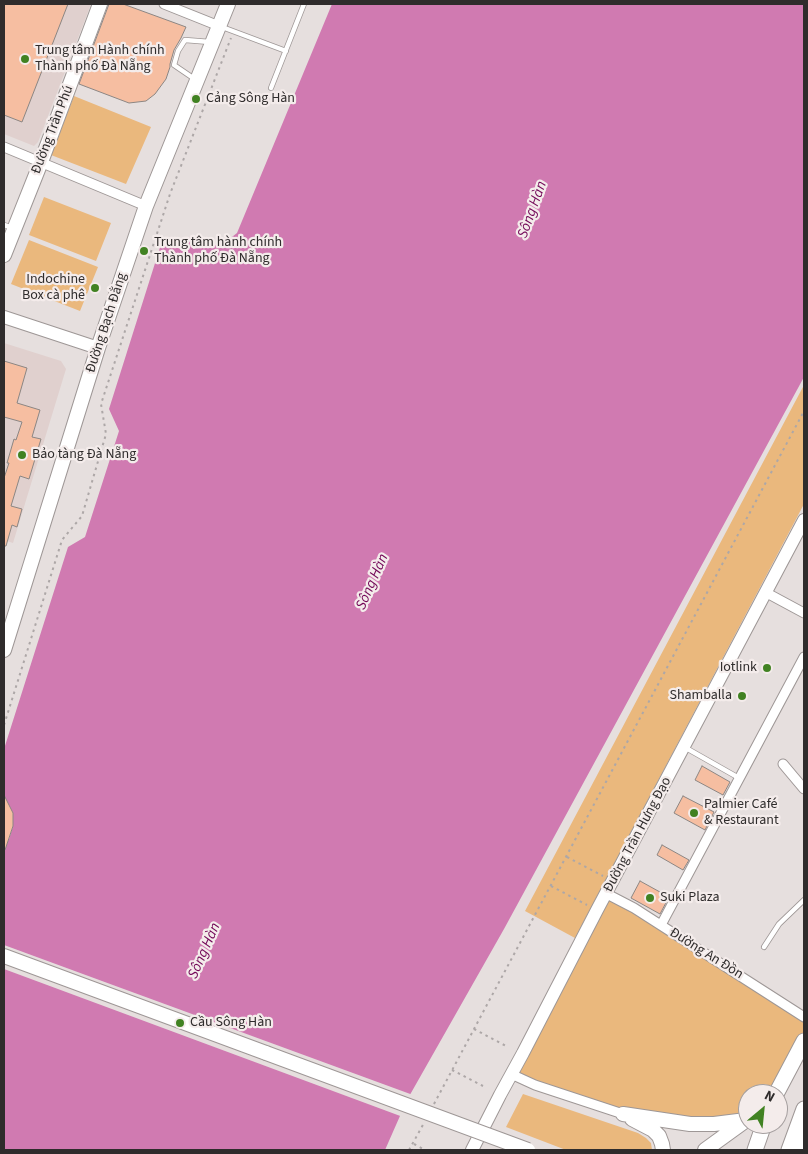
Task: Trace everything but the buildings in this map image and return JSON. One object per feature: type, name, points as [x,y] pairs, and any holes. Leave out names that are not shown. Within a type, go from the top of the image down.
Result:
[{"type":"highway","points":[[781,1084],[804,1041]]},
{"type":"highway","points":[[789,1150],[804,1111]]},
{"type":"highway","points":[[754,1150],[760,1134]]},
{"type":"main road","name":"Đường Trần Phú","points":[[4,255],[9,227],[41,162],[100,4]]},
{"type":"main road","name":"Đường Bạch Đằng","points":[[4,650],[98,348],[146,206],[228,4]]},
{"type":"main road","points":[[4,317],[98,348]]},
{"type":"main road","name":"Đường Trần Hưng Đạo","points":[[472,1150],[804,520]]},
{"type":"main road","points":[[4,956],[528,1150]]},
{"type":"main road","points":[[803,1150],[804,1111]]},
{"type":"main road","points":[[622,1114],[690,1124],[714,1124],[738,1120]]},
{"type":"main road","points":[[622,1114],[653,1130],[659,1136],[663,1150]]},
{"type":"main road","points":[[705,1150],[738,1126]]},
{"type":"street","points":[[164,4],[219,26]]},
{"type":"street","points":[[4,147],[146,206]]},
{"type":"street","points":[[765,592],[804,613]]},
{"type":"street","points":[[661,925],[804,657]]},
{"type":"street","points":[[783,764],[804,789]]},
{"type":"street","name":"Đường An Đồn","points":[[607,894],[634,908],[804,1017]]},
{"type":"street","points":[[511,1074],[536,1085],[622,1114]]},
{"type":"lane","points":[[271,88],[304,4]]},
{"type":"lane","points":[[219,26],[286,51]]},
{"type":"lane","points":[[197,80],[174,65],[178,51],[185,40],[212,42]]},
{"type":"lane","points":[[684,747],[740,778]]},
{"type":"lane","points":[[764,947],[779,924],[804,900]]},
{"type":"path","points":[[4,725],[62,540],[82,516],[106,434],[101,404],[170,194],[234,31]]},
{"type":"path","points":[[430,1111],[804,411]]},
{"type":"path","points":[[566,856],[602,876]]},
{"type":"path","points":[[551,886],[587,905]]},
{"type":"path","points":[[474,1029],[506,1046]]},
{"type":"path","points":[[452,1070],[483,1086]]},
{"type":"path","points":[[409,1150],[426,1119]]},
{"type":"path","points":[[413,1144],[425,1150]]},
{"type":"shaded area","points":[[4,4],[91,4],[38,142],[34,146],[4,134]]},
{"type":"shaded area","points":[[74,96],[151,127],[126,184],[51,155]]},
{"type":"shaded area","points":[[44,197],[111,223],[96,261],[29,235]]},
{"type":"shaded area","points":[[29,240],[98,267],[80,311],[11,284]]},
{"type":"shaded area","name":"Bảo tàng Đà Nẵng","points":[[4,343],[61,361],[66,369],[13,543],[4,540]]},
{"type":"shaded area","points":[[804,385],[804,504],[575,938],[525,911]]},
{"type":"shaded area","points":[[607,894],[804,1017],[804,1041],[780,1084],[738,1084],[738,1120],[623,1114],[511,1074]]},
{"type":"shaded area","points":[[523,1094],[638,1133],[651,1143],[652,1150],[566,1150],[506,1127]]},
{"type":"water","name":"Sông Hàn","points":[[332,4],[804,4],[804,377],[504,929],[407,1100],[385,1150],[4,1150],[4,846],[9,839],[13,826],[12,813],[6,800],[4,801],[4,749],[68,547],[85,537],[119,431],[109,409],[162,241],[183,249],[187,238],[191,237],[193,249],[223,244],[237,233]]},
{"type":"pier","name":"Cầu Sông Hàn","points":[[4,945],[413,1095],[403,1117],[4,969]]},
{"type":"place","name":"Trung tâm Hành chính Thành phố Đà Nẵng","points":[[25,59]]},
{"type":"place","name":"Cảng Sông Hàn","points":[[196,99]]},
{"type":"place","name":"Trung tâm hành chính Thành phố Đà Nẵng","points":[[144,251]]},
{"type":"place","name":"Indochine Box cà phê","points":[[95,288]]},
{"type":"place","name":"Bảo tàng Đà Nẵng","points":[[22,455]]},
{"type":"place","name":"Iotlink","points":[[767,668]]},
{"type":"place","name":"Shamballa","points":[[742,696]]},
{"type":"place","name":"Palmier Café & Restaurant","points":[[694,813]]},
{"type":"place","name":"Suki Plaza","points":[[650,898]]},
{"type":"place","name":"Cầu Sông Hàn","points":[[180,1023]]}]
